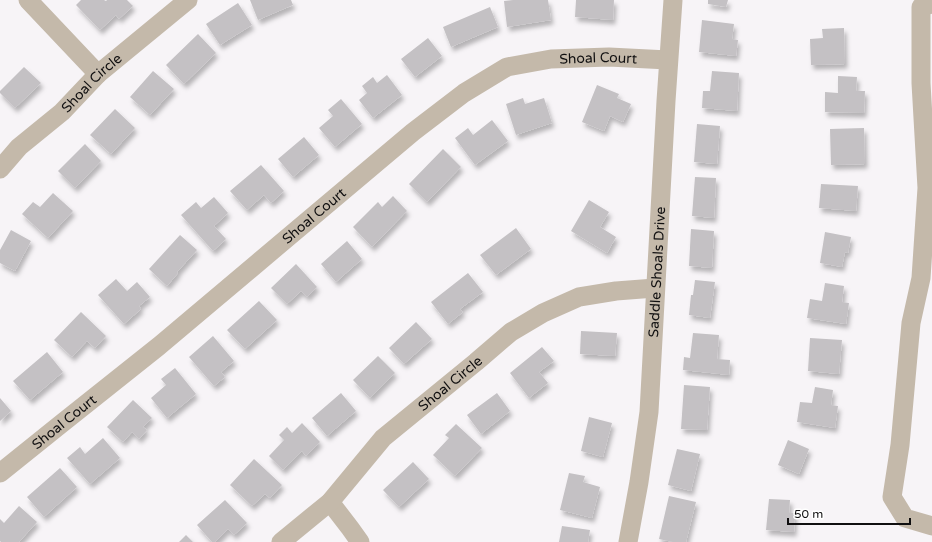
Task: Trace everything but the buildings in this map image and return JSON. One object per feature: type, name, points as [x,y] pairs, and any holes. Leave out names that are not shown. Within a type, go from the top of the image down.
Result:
[{"type":"street","points":[[28,0],[98,74]]},
{"type":"street","name":"Shoal Circle","points":[[0,169],[19,147],[62,112],[98,74],[188,0]]},
{"type":"street","name":"Saddle Shoals Drive","points":[[628,542],[639,482],[649,412],[668,60],[673,0]]},
{"type":"street","points":[[932,4],[922,8],[921,83],[927,188],[921,278],[911,323],[900,445],[892,497],[905,518],[932,526]]},
{"type":"street","name":"Shoal Court","points":[[0,473],[159,346],[413,132],[464,93],[507,67],[551,59],[609,57],[668,60]]},
{"type":"street","name":"Shoal Circle","points":[[281,542],[330,502],[383,438],[511,332],[543,313],[579,297],[616,291],[656,288]]},
{"type":"street","points":[[330,502],[360,542]]}]
